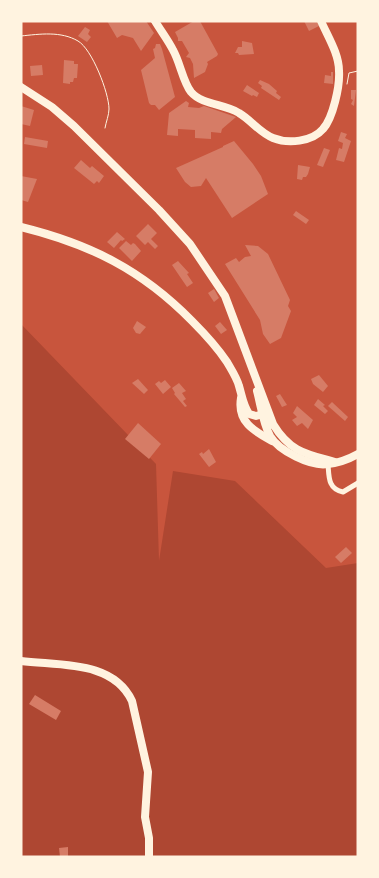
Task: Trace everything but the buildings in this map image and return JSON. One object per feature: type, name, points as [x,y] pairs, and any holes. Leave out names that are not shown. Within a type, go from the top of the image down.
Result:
[{"type":"main road","points":[[154,21],[173,50],[192,93],[200,99],[239,112],[262,132],[272,138],[284,141],[293,141],[316,135],[323,129],[332,109],[340,70],[321,21]]},
{"type":"main road","points":[[21,87],[52,107],[74,126],[160,210],[190,244],[226,296],[253,372],[253,381],[274,442]]},
{"type":"main road","points":[[21,228],[52,235],[83,246],[136,274],[160,292],[208,337],[227,362],[239,385],[242,419],[252,428],[296,457],[318,464],[345,460],[358,454]]},
{"type":"main road","points":[[241,398],[249,414],[267,419],[287,443],[302,453],[331,462]]},
{"type":"main road","points":[[252,428],[267,419]]},
{"type":"main road","points":[[21,661],[92,669],[115,680],[127,692],[132,701],[148,772],[145,817],[149,838],[149,857]]},
{"type":"street","points":[[331,462],[331,485],[336,490],[343,492],[358,483]]},
{"type":"path","points":[[21,36],[45,33],[65,36],[77,40],[86,46],[102,81],[109,109],[105,128]]},
{"type":"path","points":[[349,73],[358,71]]},
{"type":"shaded area","points":[[21,324],[156,464],[159,561],[173,471],[235,481],[326,568],[358,563],[358,857],[21,857]]}]
